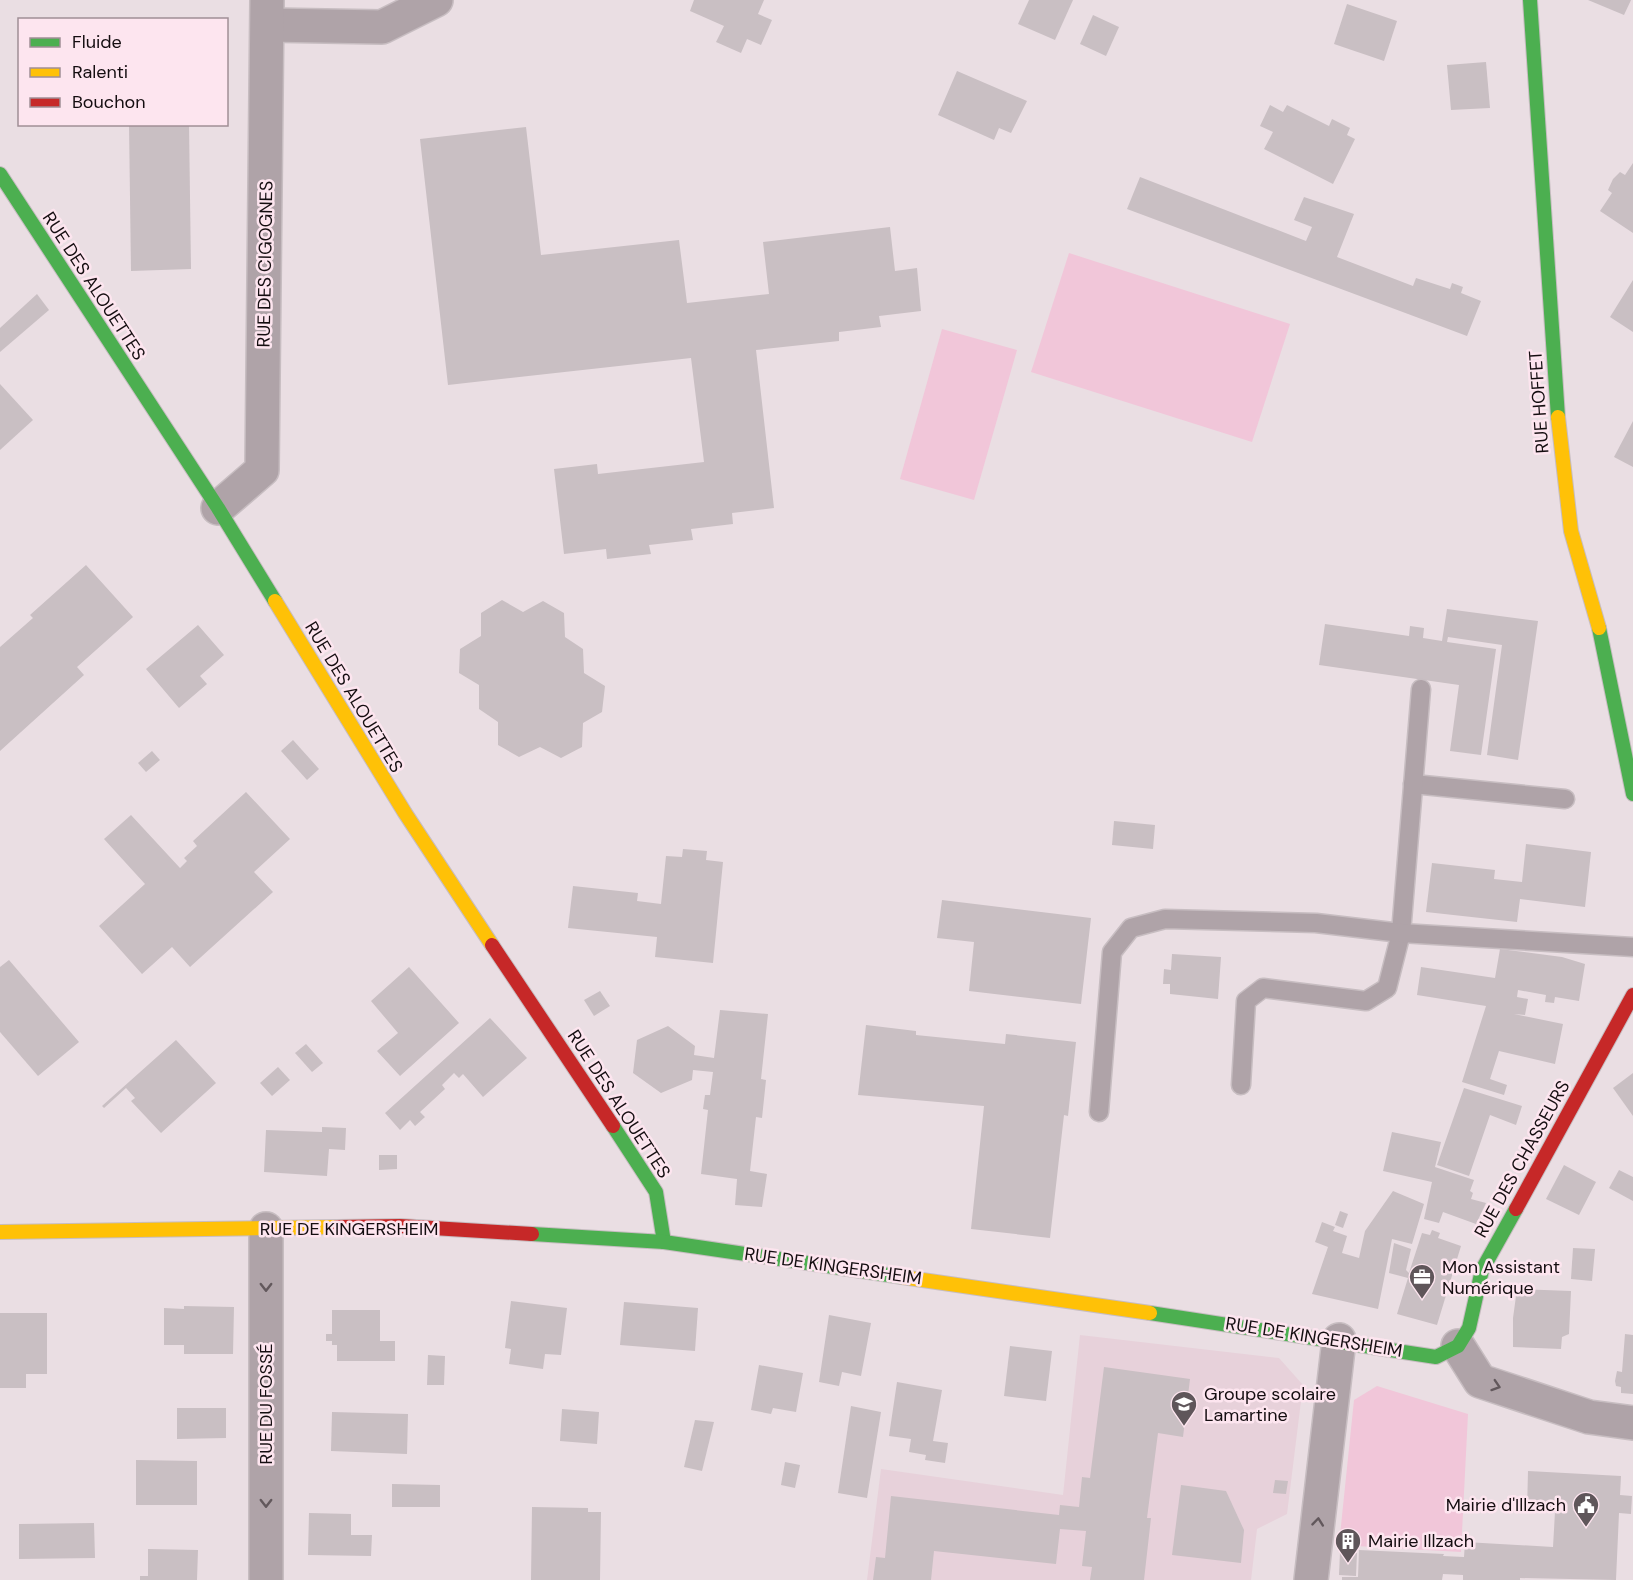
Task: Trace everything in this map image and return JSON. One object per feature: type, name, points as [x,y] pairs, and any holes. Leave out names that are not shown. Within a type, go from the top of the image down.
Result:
[{"type":"street","points":[[268,12],[382,27],[436,0]]},
{"type":"street","name":"RUE HOFFET","points":[[1530,0],[1561,456],[1571,531],[1604,646],[1633,794]]},
{"type":"street","name":"RUE DES CIGOGNES","points":[[218,508],[262,470],[268,12]]},
{"type":"street","name":"RUE DES ALOUETTES","points":[[0,174],[218,508],[405,813],[656,1192],[664,1242]]},
{"type":"street","name":"RUE DES CHASSEURS","points":[[1458,1346],[1469,1328],[1482,1270],[1633,995]]},
{"type":"street","name":"RUE DE KINGERSHEIM","points":[[0,1232],[399,1226],[664,1242],[1339,1340],[1436,1357],[1458,1346]]},
{"type":"street","name":"RUE DU FOSSÉ","points":[[266,1229],[266,1580]]},
{"type":"street","points":[[1311,1580],[1339,1340]]},
{"type":"street","points":[[1458,1346],[1480,1381],[1589,1417],[1633,1423]]},
{"type":"lane","points":[[1241,1085],[1246,1001],[1263,988],[1366,1001],[1387,987],[1401,933],[1421,689]]},
{"type":"lane","points":[[1413,784],[1565,799]]},
{"type":"lane","points":[[1099,1112],[1112,952],[1131,928],[1165,919],[1316,923],[1401,933],[1633,947]]},
{"type":"shaded area","points":[[1069,253],[1290,324],[1252,442],[1031,372]]},
{"type":"shaded area","points":[[942,329],[1017,350],[974,500],[900,479]]},
{"type":"shaded area","name":"Groupe scolaire Lamartine","points":[[1080,1335],[1279,1358],[1303,1385],[1287,1514],[1257,1529],[1251,1580],[867,1580],[881,1469],[1063,1495]]},
{"type":"shaded area","points":[[1377,1386],[1468,1414],[1461,1552],[1339,1545],[1354,1400]]},
{"type":"building","points":[[694,0],[764,0],[758,14],[772,20],[761,45],[747,39],[741,53],[716,42],[724,26],[690,11]]},
{"type":"building","points":[[1029,0],[1073,0],[1055,40],[1018,24]]},
{"type":"building","points":[[1588,0],[1631,0],[1624,15]]},
{"type":"building","points":[[1347,4],[1397,21],[1384,61],[1334,44]]},
{"type":"building","points":[[1093,15],[1119,27],[1106,56],[1080,44]]},
{"type":"building","points":[[1486,62],[1490,108],[1451,110],[1447,65]]},
{"type":"building","points":[[957,71],[1027,101],[1011,133],[999,128],[994,140],[938,115]]},
{"type":"building","points":[[1270,105],[1283,112],[1287,105],[1329,126],[1332,119],[1350,128],[1347,135],[1355,139],[1333,184],[1264,149],[1273,132],[1260,126]]},
{"type":"building","points":[[129,126],[189,126],[191,269],[131,271]]},
{"type":"building","points":[[526,127],[541,255],[679,240],[687,303],[769,294],[763,242],[890,227],[895,271],[917,268],[921,311],[879,316],[881,327],[839,332],[839,341],[756,350],[774,508],[732,513],[733,524],[691,529],[693,540],[649,545],[651,554],[607,559],[606,549],[564,554],[554,469],[597,464],[598,474],[704,462],[691,358],[448,385],[420,139]]},
{"type":"building","points":[[1633,163],[1633,233],[1600,211],[1612,193],[1608,190],[1613,179],[1620,172],[1625,175]]},
{"type":"building","points":[[1140,177],[1306,241],[1312,227],[1294,220],[1304,197],[1354,214],[1337,257],[1413,286],[1416,278],[1450,289],[1452,283],[1463,287],[1461,293],[1481,301],[1467,336],[1127,209]]},
{"type":"building","points":[[1633,280],[1633,332],[1610,317]]},
{"type":"building","points":[[37,294],[49,310],[0,352],[0,328]]},
{"type":"building","points":[[0,384],[33,420],[0,450]]},
{"type":"building","points":[[1633,421],[1633,467],[1614,457]]},
{"type":"building","points":[[86,565],[133,617],[77,667],[84,675],[0,751],[0,647],[33,618],[30,615]]},
{"type":"building","points":[[502,600],[523,612],[543,601],[564,613],[565,637],[583,649],[584,673],[605,686],[602,712],[583,723],[582,747],[561,758],[540,747],[519,757],[498,745],[498,722],[479,709],[479,685],[459,673],[460,649],[481,636],[481,613]]},
{"type":"building","points":[[1447,609],[1538,621],[1518,760],[1487,755],[1502,645],[1448,637],[1447,642],[1496,649],[1481,755],[1450,751],[1459,685],[1319,665],[1325,624],[1409,636],[1410,626],[1424,628],[1423,638],[1442,641]]},
{"type":"building","points":[[198,625],[224,655],[200,676],[207,684],[179,708],[146,669]]},
{"type":"building","points":[[293,740],[319,769],[307,780],[281,751]]},
{"type":"building","points":[[152,751],[160,760],[146,772],[138,763]]},
{"type":"building","points":[[246,792],[290,839],[254,872],[273,892],[190,967],[172,947],[142,974],[99,926],[145,884],[104,839],[131,815],[180,868],[187,861],[184,858],[197,846],[193,841]]},
{"type":"building","points":[[1114,821],[1155,825],[1153,849],[1112,845]]},
{"type":"building","points":[[1526,844],[1591,852],[1585,907],[1520,899],[1517,922],[1426,912],[1432,863],[1495,870],[1494,879],[1522,882]]},
{"type":"building","points":[[683,849],[707,851],[706,860],[723,862],[713,963],[655,957],[657,937],[568,928],[573,886],[638,893],[637,901],[661,904],[666,856],[682,857]]},
{"type":"building","points":[[942,900],[1091,918],[1081,1004],[969,991],[974,942],[937,938]]},
{"type":"building","points":[[1500,949],[1562,957],[1585,964],[1579,1001],[1555,997],[1554,1003],[1545,1002],[1546,995],[1518,990],[1517,997],[1528,999],[1525,1015],[1514,1014],[1563,1024],[1555,1064],[1499,1051],[1490,1079],[1507,1085],[1504,1095],[1462,1082],[1486,1006],[1417,995],[1421,967],[1495,978]]},
{"type":"building","points":[[1172,954],[1221,957],[1218,999],[1170,994],[1170,984],[1163,984],[1164,969],[1171,970]]},
{"type":"building","points":[[9,960],[79,1042],[38,1076],[0,1032],[0,967]]},
{"type":"building","points":[[409,967],[459,1023],[400,1076],[377,1051],[398,1033],[371,1001]]},
{"type":"building","points":[[600,991],[610,1006],[594,1016],[584,1000]]},
{"type":"building","points":[[720,1010],[768,1014],[761,1079],[766,1080],[762,1118],[756,1117],[750,1171],[767,1174],[762,1207],[735,1205],[737,1179],[701,1174],[708,1110],[703,1109],[705,1095],[710,1095],[713,1072],[693,1070],[692,1080],[661,1093],[633,1073],[637,1040],[668,1026],[695,1046],[694,1055],[714,1058]]},
{"type":"building","points":[[490,1018],[527,1058],[483,1097],[463,1074],[459,1078],[454,1073],[442,1085],[445,1089],[420,1112],[425,1117],[415,1126],[410,1120],[400,1130],[385,1113]]},
{"type":"building","points":[[866,1025],[916,1031],[916,1035],[1005,1044],[1006,1034],[1076,1042],[1068,1116],[1064,1115],[1050,1238],[971,1229],[984,1106],[858,1095]]},
{"type":"building","points":[[176,1040],[216,1083],[161,1133],[131,1101],[135,1098],[126,1088],[104,1108],[102,1106]]},
{"type":"building","points":[[306,1044],[323,1063],[312,1072],[295,1053]]},
{"type":"building","points":[[278,1067],[290,1080],[272,1096],[260,1083]]},
{"type":"building","points":[[1633,1073],[1633,1116],[1613,1088]]},
{"type":"building","points":[[1464,1088],[1522,1106],[1516,1125],[1490,1115],[1469,1176],[1437,1165]]},
{"type":"building","points":[[322,1127],[346,1128],[345,1150],[329,1149],[327,1176],[264,1172],[266,1130],[322,1132]]},
{"type":"building","points":[[1392,1132],[1441,1142],[1435,1167],[1474,1180],[1470,1191],[1473,1193],[1471,1199],[1486,1203],[1476,1224],[1443,1212],[1439,1223],[1424,1219],[1432,1182],[1383,1171]]},
{"type":"building","points":[[379,1155],[397,1155],[397,1169],[379,1170]]},
{"type":"building","points":[[1564,1165],[1596,1182],[1579,1215],[1546,1199]]},
{"type":"building","points":[[1619,1170],[1633,1177],[1633,1201],[1609,1188]]},
{"type":"building","points":[[1393,1191],[1424,1204],[1412,1244],[1392,1239],[1378,1309],[1312,1294],[1328,1247],[1315,1242],[1322,1222],[1335,1227],[1333,1231],[1347,1236],[1342,1253],[1359,1258],[1365,1231]]},
{"type":"building","points":[[1340,1211],[1348,1214],[1343,1228],[1335,1225]]},
{"type":"building","points":[[1432,1230],[1440,1233],[1438,1238],[1461,1246],[1437,1325],[1397,1314],[1408,1278],[1389,1273],[1394,1243],[1411,1249],[1406,1270],[1409,1273],[1422,1233],[1430,1235]]},
{"type":"building","points":[[1573,1248],[1595,1249],[1592,1281],[1571,1279]]},
{"type":"building","points":[[1517,1289],[1571,1291],[1569,1334],[1562,1337],[1561,1349],[1513,1347],[1513,1318]]},
{"type":"building","points":[[511,1301],[567,1308],[561,1355],[545,1354],[543,1369],[509,1364],[511,1349],[505,1348]]},
{"type":"building","points":[[624,1302],[698,1308],[695,1351],[620,1345]]},
{"type":"building","points":[[184,1306],[234,1307],[233,1354],[184,1354],[184,1345],[164,1345],[164,1308],[184,1309]]},
{"type":"building","points":[[332,1310],[380,1310],[380,1341],[395,1341],[395,1361],[337,1361],[337,1345],[332,1345],[332,1341],[326,1341],[326,1334],[332,1334]]},
{"type":"building","points":[[0,1313],[47,1313],[47,1374],[26,1374],[26,1388],[0,1388]]},
{"type":"building","points":[[829,1315],[871,1323],[861,1376],[842,1372],[839,1386],[819,1382]]},
{"type":"building","points":[[1625,1334],[1633,1335],[1633,1394],[1621,1393],[1621,1387],[1616,1386],[1615,1381],[1617,1371],[1622,1372]]},
{"type":"building","points":[[1010,1346],[1052,1351],[1046,1401],[1004,1396]]},
{"type":"building","points":[[428,1355],[445,1356],[444,1385],[427,1385]]},
{"type":"building","points":[[759,1365],[803,1373],[796,1412],[773,1408],[771,1414],[751,1410]]},
{"type":"building","points":[[1104,1367],[1190,1379],[1183,1437],[1158,1433],[1147,1518],[1151,1518],[1144,1580],[1090,1580],[1092,1567],[1082,1566],[1086,1531],[1060,1529],[1056,1564],[934,1551],[931,1580],[873,1580],[876,1557],[885,1558],[891,1496],[1059,1515],[1060,1505],[1079,1507],[1082,1477],[1090,1478]]},
{"type":"building","points":[[897,1382],[942,1390],[933,1441],[948,1443],[945,1463],[925,1460],[926,1455],[909,1452],[911,1439],[889,1436]]},
{"type":"building","points":[[851,1406],[881,1412],[867,1498],[838,1493]]},
{"type":"building","points":[[177,1408],[226,1408],[226,1438],[177,1439]]},
{"type":"building","points":[[562,1409],[599,1412],[597,1444],[560,1441]]},
{"type":"building","points":[[332,1412],[408,1414],[407,1454],[331,1451]]},
{"type":"building","points":[[695,1420],[714,1422],[702,1471],[684,1467]]},
{"type":"building","points":[[136,1460],[197,1461],[197,1505],[136,1505]]},
{"type":"building","points":[[785,1462],[800,1465],[795,1488],[781,1485]]},
{"type":"building","name":"Mairie d'Illzach","points":[[1528,1471],[1621,1476],[1620,1495],[1632,1496],[1631,1514],[1619,1513],[1616,1580],[1520,1578],[1520,1580],[1463,1580],[1463,1575],[1443,1574],[1442,1580],[1342,1580],[1342,1577],[1358,1577],[1359,1550],[1464,1557],[1465,1542],[1553,1547],[1555,1512],[1527,1511]]},
{"type":"building","points":[[1275,1480],[1288,1481],[1286,1494],[1273,1493]]},
{"type":"building","points":[[392,1484],[440,1485],[440,1507],[392,1507]]},
{"type":"building","points":[[1181,1485],[1226,1491],[1244,1530],[1241,1563],[1172,1555]]},
{"type":"building","points":[[532,1507],[588,1508],[588,1512],[601,1512],[600,1580],[531,1580]]},
{"type":"building","points":[[309,1513],[351,1514],[351,1535],[372,1535],[371,1556],[308,1555]]},
{"type":"building","points":[[94,1523],[95,1558],[19,1559],[19,1524]]},
{"type":"building","points":[[148,1549],[198,1550],[197,1580],[140,1580],[140,1576],[148,1576]]},
{"type":"building","name":"Mairie Illzach","points":[[1340,1552],[1357,1553],[1356,1576],[1339,1575]]},
{"type":"traffic: fast","points":[[1530,0],[1558,417]]},
{"type":"traffic: fast","points":[[0,174],[218,508],[275,601]]},
{"type":"traffic: fast","points":[[1599,628],[1633,794]]},
{"type":"traffic: fast","points":[[613,1126],[656,1192],[664,1242]]},
{"type":"traffic: fast","points":[[1150,1313],[1436,1357],[1458,1346],[1469,1328],[1482,1270],[1516,1209]]},
{"type":"traffic: fast","points":[[532,1234],[664,1242],[902,1277]]},
{"type":"traffic: slow","points":[[1558,417],[1571,531],[1599,628]]},
{"type":"traffic: slow","points":[[275,601],[405,813],[492,945]]},
{"type":"traffic: slow","points":[[0,1232],[337,1227]]},
{"type":"traffic: slow","points":[[902,1277],[1150,1313]]},
{"type":"traffic: jam","points":[[492,945],[613,1126]]},
{"type":"traffic: jam","points":[[1516,1209],[1633,995]]},
{"type":"traffic: jam","points":[[337,1227],[400,1226],[532,1234]]},
{"type":"place","name":"Mon Assistant Numérique","points":[[1422,1300]]},
{"type":"place","name":"Groupe scolaire Lamartine","points":[[1184,1427]]},
{"type":"place","name":"Mairie d'Illzach","points":[[1586,1528]]},
{"type":"place","name":"Mairie Illzach","points":[[1348,1564]]}]
